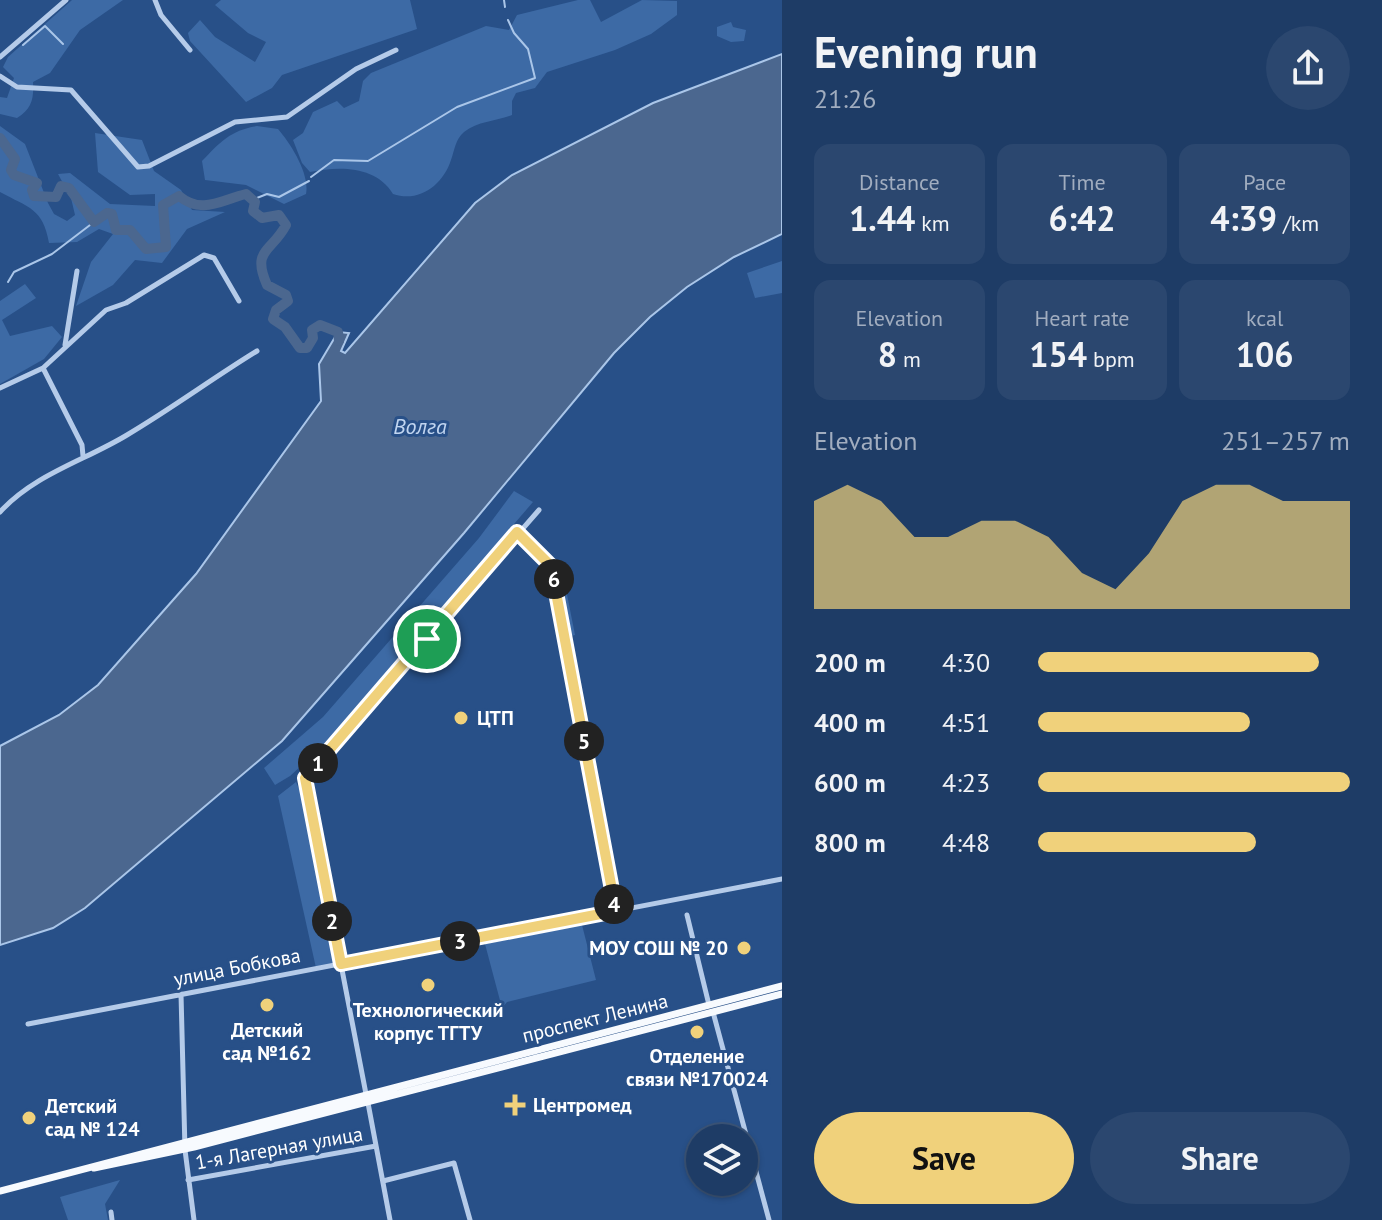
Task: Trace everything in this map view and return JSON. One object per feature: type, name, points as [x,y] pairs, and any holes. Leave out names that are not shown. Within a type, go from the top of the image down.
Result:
[{"type":"main road","name":"проспект Ленина","points":[[0,1191],[85,1169],[110,1168],[782,986]]},
{"type":"main road","name":"проспект Ленина","points":[[713,1007],[782,994]]},
{"type":"street","points":[[0,57],[66,0]]},
{"type":"street","points":[[155,0],[161,15],[190,50]]},
{"type":"street","points":[[0,76],[17,87],[71,90],[138,167],[159,164],[235,122],[287,117],[356,69],[396,50]]},
{"type":"street","points":[[0,388],[43,368],[106,310],[126,303],[210,254],[239,301]]},
{"type":"street","points":[[65,346],[77,271]]},
{"type":"street","points":[[0,512],[15,495],[83,456],[124,437],[257,351]]},
{"type":"street","points":[[43,368],[82,445],[83,456]]},
{"type":"street","points":[[390,1220],[305,778],[539,510]]},
{"type":"street","points":[[517,532],[551,566],[616,911]]},
{"type":"street","name":"улица Бобкова","points":[[28,1024],[782,879]]},
{"type":"street","points":[[687,915],[769,1220]]},
{"type":"street","points":[[181,994],[184,1146],[194,1220]]},
{"type":"street","name":"1-я Лагерная улица","points":[[188,1180],[376,1146]]},
{"type":"street","points":[[383,1181],[454,1163],[470,1220]]},
{"type":"street","points":[[111,1212],[112,1220]]},
{"type":"shaded area","points":[[72,0],[123,0],[80,30],[50,73],[33,82],[31,103],[22,115],[17,118],[0,114],[0,97],[7,98],[14,78],[3,67],[8,57]]},
{"type":"shaded area","points":[[221,0],[410,0],[417,29],[282,75],[272,88],[246,102],[190,41],[188,33],[200,20],[215,37],[255,62],[266,42],[248,33],[215,5]]},
{"type":"shaded area","points":[[578,0],[590,0],[601,22],[642,0],[677,1],[677,15],[651,34],[615,50],[547,72],[535,88],[516,93],[512,101],[512,115],[481,123],[464,132],[442,177],[421,194],[393,194],[386,185],[367,173],[345,169],[310,172],[302,163],[293,140],[303,133],[313,112],[337,101],[344,108],[359,101],[363,81],[371,73],[486,26],[509,30],[517,15]]},
{"type":"shaded area","points":[[731,22],[733,27],[746,30],[744,41],[731,42],[717,36],[717,27]]},
{"type":"shaded area","points":[[0,126],[25,144],[54,214],[67,221],[75,215],[71,198],[58,174],[70,173],[110,204],[155,206],[155,194],[130,195],[98,172],[95,133],[142,140],[154,171],[181,190],[192,210],[225,212],[187,229],[162,263],[135,260],[113,285],[76,306],[91,262],[113,234],[99,229],[77,242],[49,243],[39,216],[0,192]]},
{"type":"shaded area","points":[[257,126],[278,129],[283,135],[302,169],[306,194],[284,204],[246,185],[205,180],[202,161],[208,154],[233,134]]},
{"type":"shaded area","points":[[782,261],[782,293],[755,298],[747,273]]},
{"type":"shaded area","points":[[25,284],[36,298],[2,320],[10,336],[52,326],[62,337],[44,359],[0,384],[0,301]]},
{"type":"shaded area","points":[[514,491],[533,502],[325,744],[290,776],[275,785],[264,768],[323,717],[479,538]]},
{"type":"shaded area","points":[[561,564],[575,635],[567,637],[553,566]]},
{"type":"shaded area","points":[[296,782],[312,817],[341,964],[316,968],[278,796]]},
{"type":"shaded area","points":[[582,925],[596,980],[507,1002],[502,1008],[485,944]]},
{"type":"shaded area","points":[[120,1180],[105,1204],[108,1220],[68,1220],[60,1197]]},
{"type":"water","name":"Волга","points":[[782,54],[782,234],[734,257],[687,287],[650,317],[614,353],[464,533],[282,741],[85,908],[53,928],[0,945],[0,746],[59,715],[98,685],[196,574],[321,401],[319,364],[338,332],[349,333],[341,351],[345,353],[475,203],[512,175],[653,103]]},
{"type":"waterway","points":[[504,0],[505,7]]},
{"type":"waterway","points":[[311,177],[334,160],[368,161],[457,107],[535,78],[528,49],[514,33],[508,20]]},
{"type":"waterway","points":[[23,45],[45,26],[63,44]]},
{"type":"waterway","points":[[0,138],[15,159],[11,170],[14,175],[37,183],[32,190],[34,196],[56,197],[61,186],[69,188],[94,222],[107,213],[112,214],[116,230],[130,230],[146,249],[166,247],[163,205],[179,196],[187,202],[204,205],[246,194],[255,202],[253,211],[262,218],[279,215],[286,225],[265,252],[261,264],[267,285],[286,295],[288,301],[276,310],[273,319],[285,327],[300,348],[307,348],[313,338],[312,330],[320,325],[338,332],[339,341]]},
{"type":"waterway","points":[[252,200],[267,194],[279,197],[309,181]]},
{"type":"waterway","points":[[8,282],[14,272],[52,254],[94,222]]},
{"type":"place","name":"ЦТП","points":[[461,718]]},
{"type":"place","name":"МОУ СОШ № 20","points":[[744,948]]},
{"type":"place","name":"Технологический корпус ТГТУ","points":[[428,985]]},
{"type":"place","name":"Детский сад №162","points":[[267,1005]]},
{"type":"place","name":"Отделение связи №170024","points":[[697,1032]]},
{"type":"place","name":"Центромед","points":[[515,1105]]},
{"type":"place","name":"Детский сад № 124","points":[[29,1118]]},
{"type":"route","points":[[517,532],[551,566],[616,911],[341,964],[305,778],[427,639],[517,532]]}]
